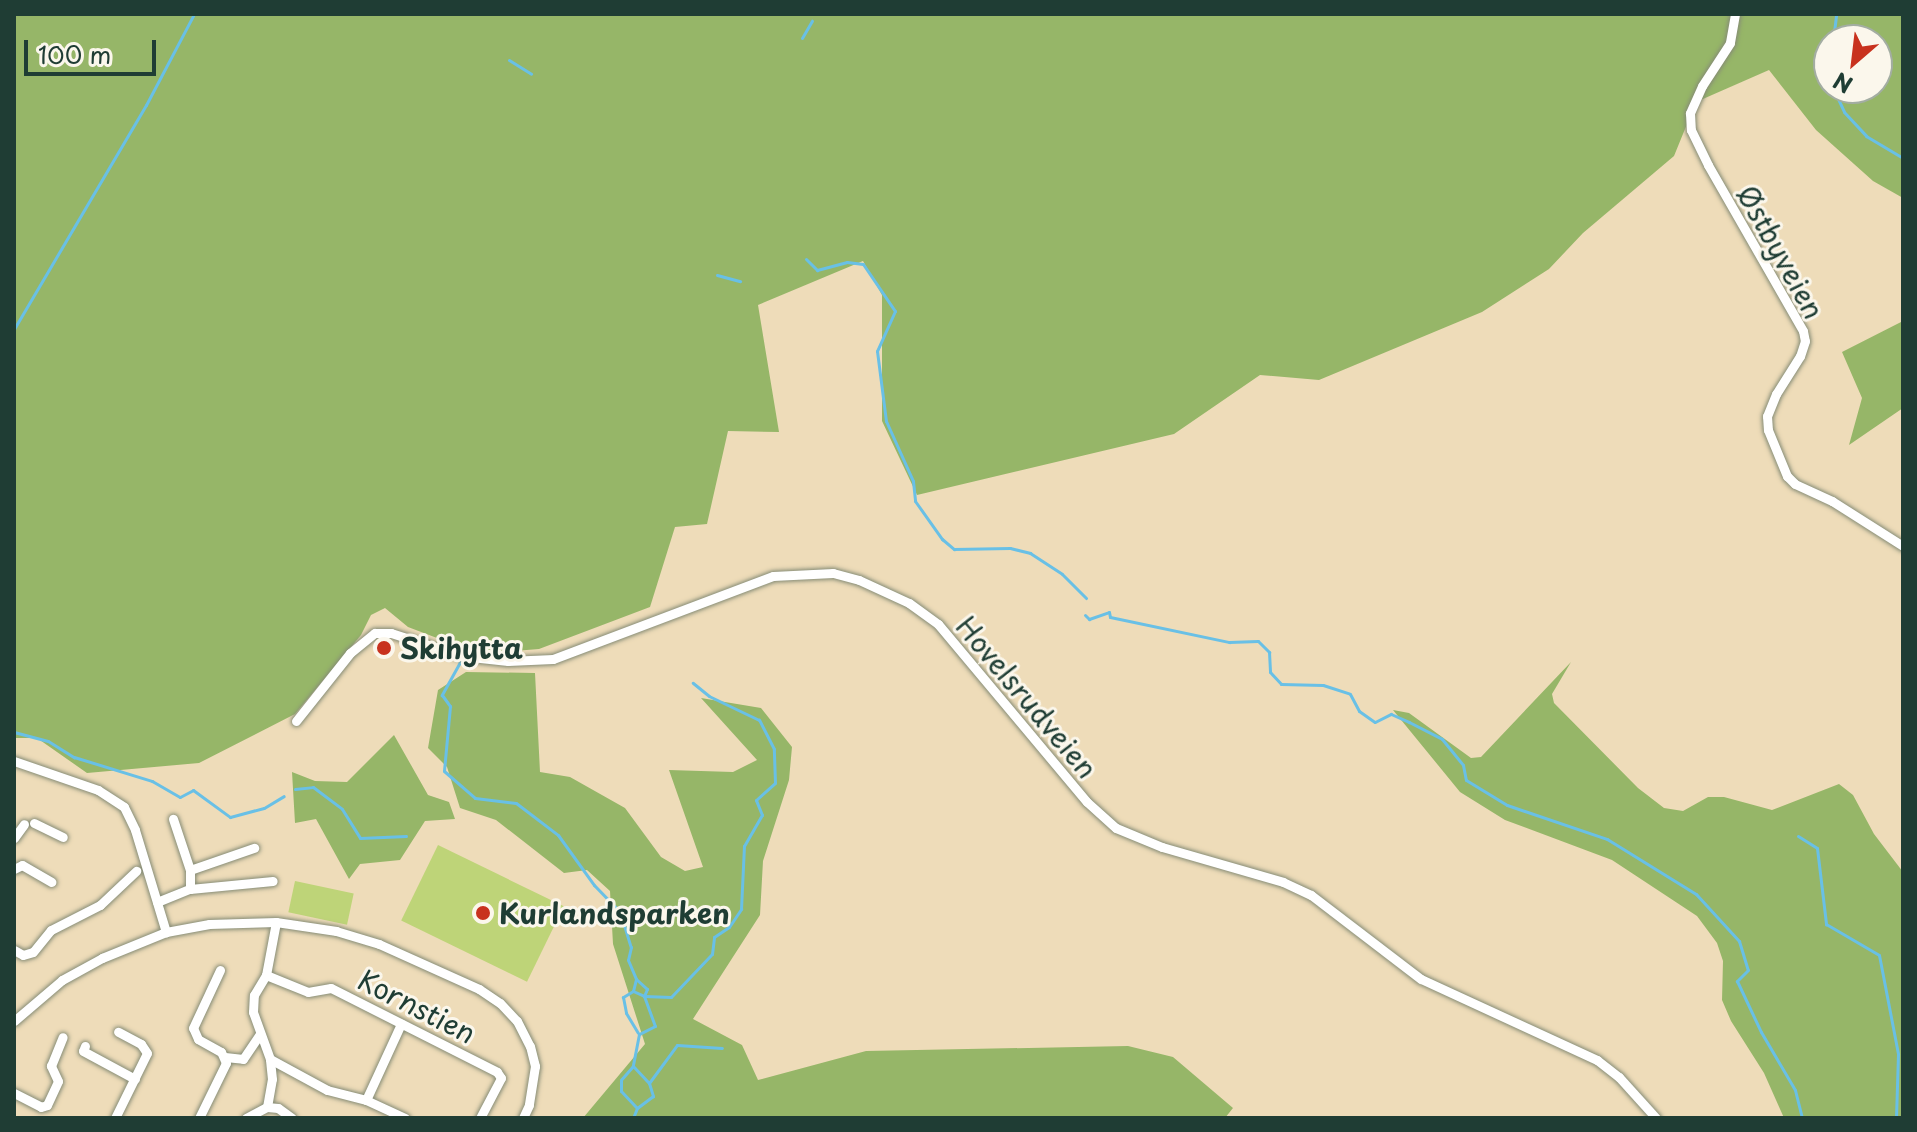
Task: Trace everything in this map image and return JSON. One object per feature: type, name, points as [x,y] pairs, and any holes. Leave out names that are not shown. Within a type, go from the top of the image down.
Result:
[{"type":"street","name":"Østbyveien","points":[[1735,14],[1730,43],[1702,86],[1690,113],[1698,144],[1803,331],[1805,341],[1800,356],[1767,416],[1768,430],[1787,476],[1903,546]]},
{"type":"street","name":"Hovelsrudveien","points":[[296,721],[350,653],[375,633],[391,633],[462,656],[508,661],[553,659],[773,576],[833,573],[859,580],[909,603],[938,624],[1087,802],[1116,828],[1185,854],[1283,882],[1311,895],[1421,979],[1597,1060],[1619,1077],[1656,1118]]},
{"type":"street","points":[[14,761],[98,790],[124,807],[135,830],[166,932]]},
{"type":"street","points":[[173,819],[190,870],[190,889]]},
{"type":"street","points":[[14,838],[29,823],[63,837]]},
{"type":"street","points":[[190,870],[254,848]]},
{"type":"street","points":[[14,876],[14,869],[22,865],[52,882]]},
{"type":"street","points":[[14,950],[23,955],[33,952],[51,930],[100,905],[136,871]]},
{"type":"street","points":[[157,902],[190,889],[273,881]]},
{"type":"street","points":[[267,1107],[272,1079],[270,1059],[253,1012],[254,995],[266,975],[276,922]]},
{"type":"street","points":[[14,1021],[62,980],[102,958],[166,932],[209,924],[276,922],[356,936],[479,989],[500,1003],[517,1021],[530,1046],[535,1066],[523,1118]]},
{"type":"street","points":[[220,970],[193,1028],[198,1039],[225,1057],[243,1059],[259,1035]]},
{"type":"street","name":"Kornstien","points":[[266,975],[308,992],[331,988],[497,1072],[501,1078],[480,1118]]},
{"type":"street","points":[[366,1100],[401,1024]]},
{"type":"street","points":[[115,1118],[146,1059],[146,1048],[118,1032]]},
{"type":"street","points":[[14,1093],[41,1107],[47,1105],[58,1081],[51,1066],[63,1037]]},
{"type":"street","points":[[85,1046],[83,1051],[135,1079]]},
{"type":"street","points":[[199,1118],[224,1068],[225,1057]]},
{"type":"street","points":[[270,1059],[327,1090],[366,1100],[405,1118]]},
{"type":"street","points":[[246,1118],[267,1107],[278,1108],[292,1118]]},
{"type":"green space","points":[[14,14],[1903,14],[1903,198],[1873,181],[1816,130],[1769,70],[1696,102],[1674,156],[1583,233],[1549,269],[1482,312],[1319,380],[1260,375],[1174,434],[917,495],[882,421],[882,295],[863,261],[758,305],[779,432],[728,431],[707,524],[675,527],[650,607],[539,649],[479,654],[408,627],[385,608],[371,615],[361,635],[295,714],[199,763],[87,773],[37,738],[14,738]]},
{"type":"green space","points":[[1903,321],[1903,408],[1849,445],[1862,398],[1842,352]]},
{"type":"green space","points":[[1571,662],[1552,694],[1554,703],[1638,788],[1664,808],[1683,811],[1708,797],[1724,797],[1772,810],[1839,784],[1853,795],[1874,834],[1903,872],[1903,1118],[1784,1118],[1764,1073],[1731,1021],[1722,1000],[1723,961],[1717,943],[1697,916],[1612,860],[1505,820],[1460,792],[1393,710],[1409,713],[1471,758],[1481,757]]},
{"type":"green space","points":[[466,672],[535,673],[540,772],[570,777],[625,808],[661,857],[685,871],[703,867],[669,770],[733,772],[757,760],[701,698],[761,708],[792,747],[789,780],[763,861],[760,915],[693,1019],[742,1045],[758,1080],[866,1051],[1128,1046],[1173,1057],[1233,1108],[1225,1118],[583,1118],[645,1044],[613,944],[610,891],[587,870],[564,873],[496,820],[460,808],[447,767],[428,748],[438,690]]},
{"type":"green space","points":[[394,735],[428,795],[449,802],[455,819],[425,821],[400,860],[360,864],[349,879],[316,819],[295,823],[292,772],[315,781],[347,782]]},
{"type":"green space","name":"Kurlandsparken","points":[[438,845],[564,906],[527,982],[401,920]]},
{"type":"green space","points":[[295,881],[354,893],[347,925],[288,912]]},
{"type":"waterway","points":[[14,329],[146,105],[194,14]]},
{"type":"waterway","points":[[1835,24],[1836,14]]},
{"type":"waterway","points":[[802,38],[812,21]]},
{"type":"waterway","points":[[509,60],[531,74]]},
{"type":"waterway","points":[[1840,104],[1866,136],[1903,158]]},
{"type":"waterway","points":[[806,259],[817,270],[847,262],[863,264],[895,311],[877,351],[886,421],[913,481],[915,501],[942,539],[954,549],[1010,548],[1030,553],[1062,574],[1086,598]]},
{"type":"waterway","points":[[717,275],[740,281]]},
{"type":"waterway","points":[[1085,615],[1089,619],[1109,612],[1110,617],[1229,642],[1258,641],[1269,652],[1270,672],[1281,684],[1323,685],[1350,694],[1359,711],[1375,722],[1391,714],[1409,722],[1442,739],[1463,765],[1466,780],[1507,805],[1607,839],[1696,894],[1739,941],[1748,970],[1737,981],[1761,1032],[1795,1090],[1802,1118]]},
{"type":"waterway","points":[[460,662],[442,695],[450,706],[444,771],[475,798],[516,803],[558,835],[594,885],[620,912],[631,947],[628,960],[636,979],[647,989],[644,996],[655,1026],[639,1034],[633,1066],[649,1083],[653,1096],[637,1108],[633,1118]]},
{"type":"waterway","points":[[633,991],[644,996],[671,997],[712,954],[714,937],[729,927],[741,909],[744,846],[762,815],[756,800],[775,783],[774,749],[759,720],[709,696],[693,683]]},
{"type":"waterway","points":[[14,732],[48,741],[74,757],[152,781],[180,797],[193,790],[230,817],[264,808],[284,796]]},
{"type":"waterway","points":[[295,789],[313,787],[342,809],[360,838],[406,836]]},
{"type":"waterway","points":[[1798,836],[1817,848],[1826,924],[1879,955],[1898,1054],[1896,1118]]},
{"type":"waterway","points":[[636,979],[633,991],[623,997],[626,1013],[638,1033]]},
{"type":"waterway","points":[[649,1083],[677,1045],[722,1048]]},
{"type":"waterway","points":[[633,1066],[621,1080],[621,1091],[637,1108]]},
{"type":"place","name":"Skihytta","points":[[384,648]]},
{"type":"place","name":"Kurlandsparken","points":[[483,913]]}]
